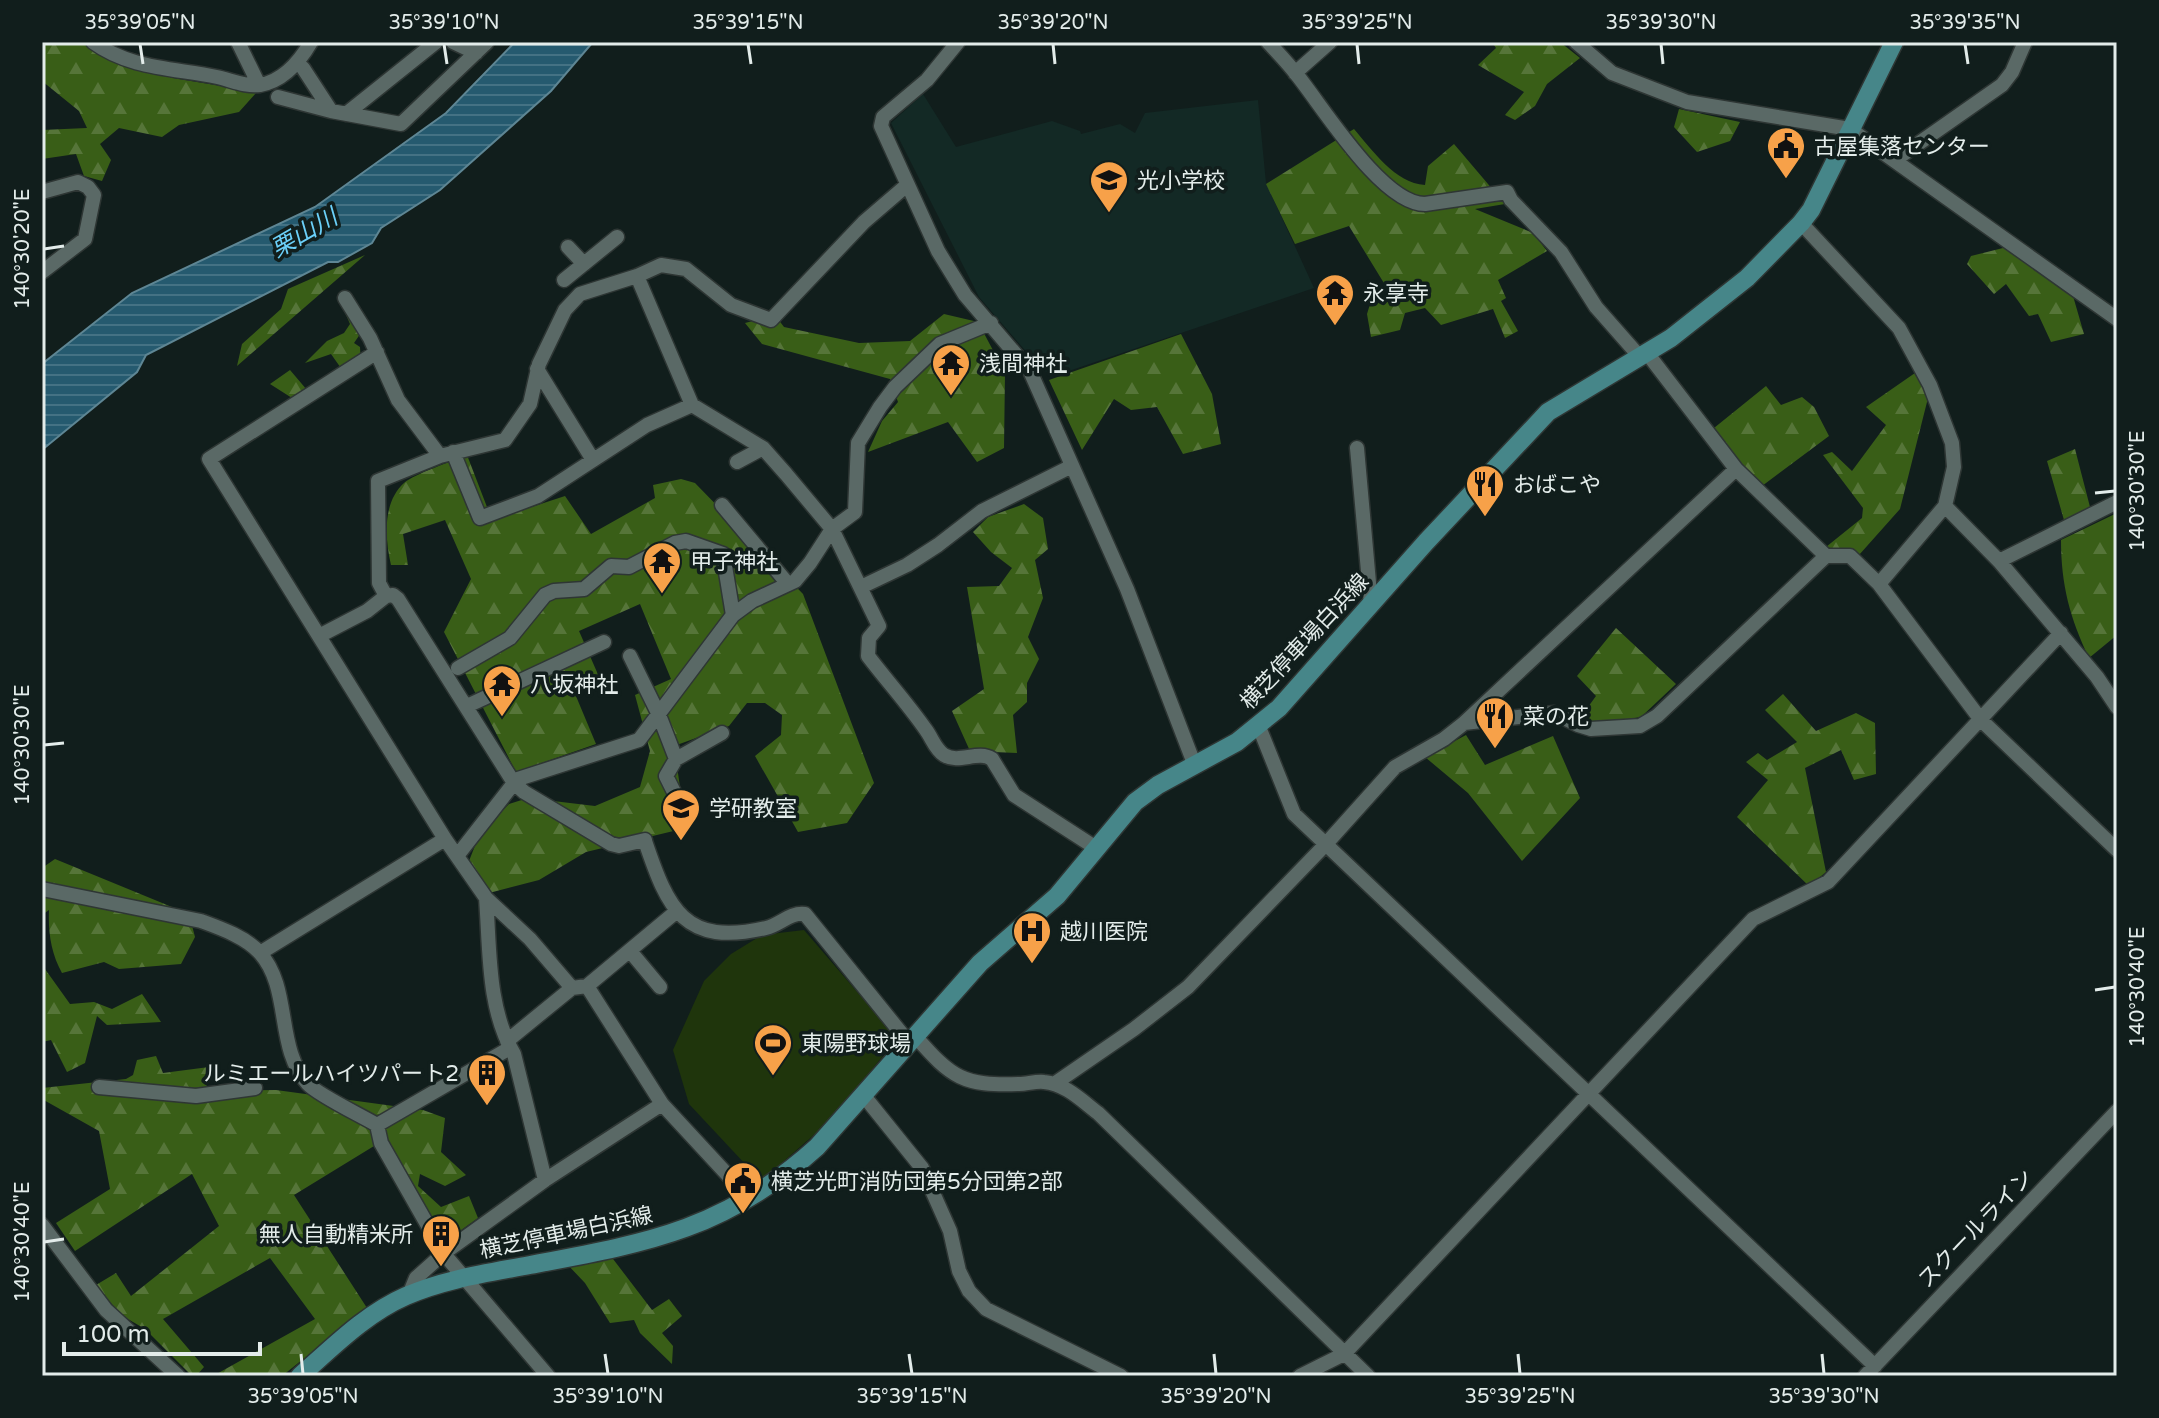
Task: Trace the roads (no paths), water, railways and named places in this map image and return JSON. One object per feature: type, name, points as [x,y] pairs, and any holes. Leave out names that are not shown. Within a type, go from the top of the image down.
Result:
[{"type":"main road","name":"横芝停車場白浜線","points":[[300,1376],[350,1332],[409,1295],[463,1278],[668,1236],[721,1215],[788,1174],[864,1096],[980,963],[1057,896],[1135,802],[1158,785],[1259,727],[1289,698],[1518,440],[1548,412],[1671,338],[1747,278],[1801,223],[1811,210],[1894,42]]},
{"type":"street","points":[[93,42],[105,51],[151,68],[259,85],[280,78],[311,42]]},
{"type":"street","points":[[238,42],[259,85]]},
{"type":"street","points":[[338,112],[436,42]]},
{"type":"street","points":[[453,42],[481,48]]},
{"type":"street","points":[[958,42],[927,80],[883,117],[881,126],[938,251],[958,284],[1030,371],[1127,589],[1195,766]]},
{"type":"street","points":[[1268,42],[1366,165],[1396,193],[1414,204],[1507,192],[1561,252],[1596,307],[1643,355],[1736,469],[1826,556]]},
{"type":"street","points":[[1295,73],[1330,42]]},
{"type":"street","points":[[1576,42],[1612,73],[1687,102],[1850,129],[2117,319]]},
{"type":"street","points":[[1895,160],[2002,85],[2012,72],[2025,42]]},
{"type":"street","points":[[278,97],[401,124],[481,48]]},
{"type":"street","points":[[303,68],[338,112]]},
{"type":"street","points":[[42,192],[78,182],[88,187],[94,195],[85,239],[43,270]]},
{"type":"street","points":[[386,596],[379,583],[378,481],[447,454],[505,440],[530,404],[537,369],[565,310],[580,294],[661,265],[686,269],[731,305],[771,320],[864,222],[907,185]]},
{"type":"street","points":[[1801,223],[1899,328],[1930,385],[1952,443],[1954,467],[1945,506],[1879,584]]},
{"type":"street","points":[[564,280],[617,237]]},
{"type":"street","points":[[568,247],[584,264]]},
{"type":"street","points":[[637,276],[692,405],[763,448],[832,529],[879,626],[869,638],[868,656],[939,751],[947,757],[987,756],[992,759],[1014,795],[1096,848]]},
{"type":"street","points":[[345,298],[377,352],[398,400],[447,454],[480,518],[538,496],[647,425],[692,405]]},
{"type":"street","points":[[457,856],[518,779],[639,740],[733,615],[795,581],[832,529],[855,512],[858,443],[895,387],[940,344],[991,323]]},
{"type":"street","points":[[377,352],[209,459],[445,839],[486,898],[580,987],[662,1104],[749,1198]]},
{"type":"street","points":[[537,369],[593,460]]},
{"type":"street","points":[[737,462],[763,448]]},
{"type":"street","points":[[1357,448],[1371,605]]},
{"type":"street","points":[[861,587],[917,558],[982,511],[1072,466]]},
{"type":"street","points":[[1054,1084],[1188,987],[1325,845],[1395,767],[1444,739],[1463,724],[1736,469]]},
{"type":"street","points":[[1999,561],[2117,502]]},
{"type":"street","points":[[722,505],[788,584]]},
{"type":"street","points":[[1945,506],[1999,561],[2061,633],[2117,707]]},
{"type":"street","points":[[458,668],[510,638],[545,595],[554,591],[584,589],[611,566],[629,567],[675,543],[686,541],[723,554],[733,615]]},
{"type":"street","points":[[1463,724],[1554,713],[1591,729],[1640,726],[1657,716],[1826,556],[1850,556],[1879,584],[1981,720],[2117,850]]},
{"type":"street","points":[[319,636],[367,611],[386,596],[393,595],[514,783],[524,792],[611,844],[619,846],[645,840],[658,881],[677,911],[685,920],[705,931],[729,935],[776,926],[791,916],[805,914],[913,1041],[944,1069],[969,1082],[1045,1082],[1067,1089],[1098,1113],[1368,1376]]},
{"type":"street","points":[[1300,1376],[1344,1354],[1753,919],[1828,882],[2061,633]]},
{"type":"street","points":[[467,706],[604,642]]},
{"type":"street","points":[[630,656],[659,715],[676,759]]},
{"type":"street","points":[[1259,727],[1294,814],[1589,1093],[1870,1371]]},
{"type":"street","points":[[685,814],[666,776],[676,759],[722,733]]},
{"type":"street","points":[[260,953],[445,839]]},
{"type":"street","points":[[42,889],[201,921],[224,930],[260,953],[276,983],[288,1049],[309,1085],[377,1125],[381,1143],[444,1254],[548,1376]]},
{"type":"street","points":[[486,898],[496,1009],[545,1180]]},
{"type":"street","points":[[377,1125],[508,1044],[677,911]]},
{"type":"street","points":[[630,951],[660,987]]},
{"type":"street","points":[[99,1087],[196,1096],[255,1088]]},
{"type":"street","points":[[864,1096],[922,1168],[950,1231],[959,1271],[969,1291],[986,1309],[1121,1376]]},
{"type":"street","points":[[409,1295],[416,1278],[444,1254],[545,1180],[662,1104]]},
{"type":"street","name":"スクールライン","points":[[1870,1371],[2117,1111]]},
{"type":"street","points":[[42,1225],[106,1310],[178,1376]]},
{"type":"water","name":"栗山川","points":[[515,42],[593,42],[551,91],[440,190],[381,228],[372,243],[338,262],[328,262],[146,355],[137,372],[42,450],[42,364],[132,293],[315,207],[446,113]]},
{"type":"place","name":"古屋集落センター","points":[[1786,180]]},
{"type":"place","name":"光小学校","points":[[1109,214]]},
{"type":"place","name":"永享寺","points":[[1335,327]]},
{"type":"place","name":"浅間神社","points":[[951,397]]},
{"type":"place","name":"おばこや","points":[[1485,518]]},
{"type":"place","name":"甲子神社","points":[[662,595]]},
{"type":"place","name":"八坂神社","points":[[502,718]]},
{"type":"place","name":"菜の花","points":[[1495,750]]},
{"type":"place","name":"学研教室","points":[[681,842]]},
{"type":"place","name":"越川医院","points":[[1032,965]]},
{"type":"place","name":"東陽野球場","points":[[773,1077]]},
{"type":"place","name":"ルミエールハイツパート2","points":[[487,1107]]},
{"type":"place","name":"横芝光町消防団第5分団第2部","points":[[743,1215]]},
{"type":"place","name":"無人自動精米所","points":[[441,1268]]}]
